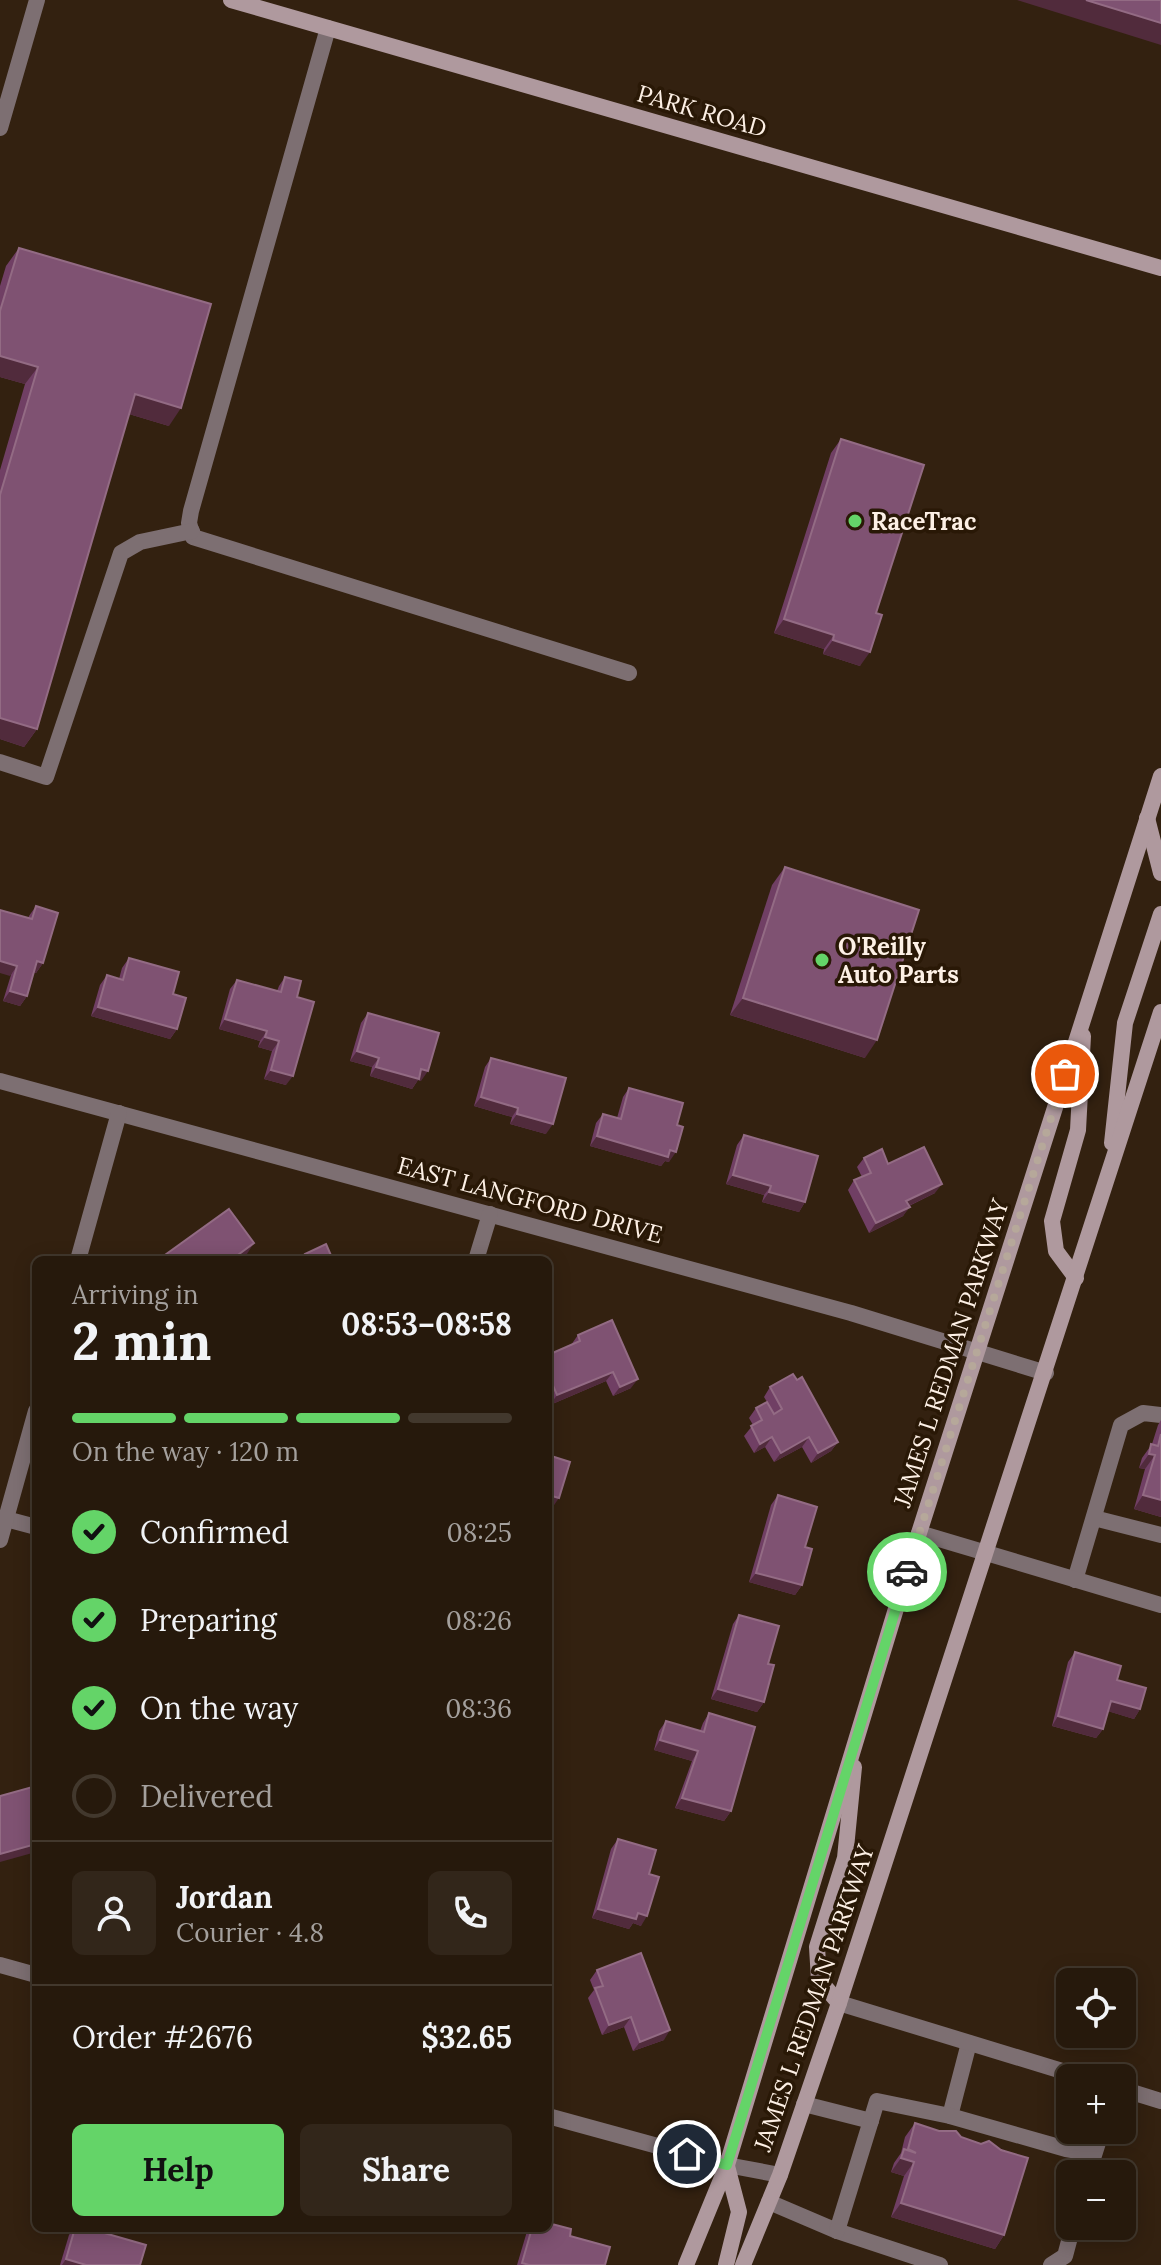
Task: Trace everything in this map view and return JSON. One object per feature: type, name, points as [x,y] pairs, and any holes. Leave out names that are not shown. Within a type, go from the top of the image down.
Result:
[{"type":"main road","name":"PARK ROAD","points":[[231,0],[1161,268]]},
{"type":"main road","name":"JAMES L REDMAN PARKWAY","points":[[686,2265],[727,2165],[976,1353],[1084,1014],[1154,821],[1161,776]]},
{"type":"main road","points":[[1154,821],[1161,873]]},
{"type":"main road","points":[[1108,1176],[1125,1023],[1161,914]]},
{"type":"main road","name":"JAMES L REDMAN PARKWAY","points":[[743,2265],[780,2175],[839,2003],[1161,1012]]},
{"type":"main road","points":[[1076,1278],[1056,1251],[1052,1221],[1078,1130],[1084,1014]]},
{"type":"main road","points":[[839,2003],[819,1980],[817,1947],[845,1858],[858,1730]]},
{"type":"main road","points":[[726,2265],[739,2212],[727,2165]]},
{"type":"street","points":[[0,128],[37,0]]},
{"type":"street","points":[[328,28],[191,511],[193,537],[629,673]]},
{"type":"street","points":[[0,762],[46,777],[121,553],[140,542],[192,531]]},
{"type":"street","name":"EAST LANGFORD DRIVE","points":[[0,1081],[851,1313],[1046,1373]]},
{"type":"street","points":[[79,1256],[119,1113]]},
{"type":"street","points":[[477,1256],[490,1214]]},
{"type":"street","points":[[1075,1580],[1121,1425],[1143,1413],[1161,1415]]},
{"type":"street","points":[[0,1540],[32,1425]]},
{"type":"street","points":[[1094,1518],[1161,1535]]},
{"type":"street","points":[[6,1519],[32,1526]]},
{"type":"street","points":[[919,1533],[1161,1605]]},
{"type":"street","points":[[0,1965],[32,1974]]},
{"type":"street","points":[[839,2003],[1056,2069]]},
{"type":"street","points":[[950,2116],[969,2043]]},
{"type":"street","points":[[1136,2093],[1161,2101]]},
{"type":"street","points":[[837,2231],[877,2101],[950,2116],[1066,2149],[1084,2152],[1095,2149]]},
{"type":"street","points":[[804,2104],[871,2121]]},
{"type":"street","points":[[552,2117],[727,2165],[780,2175]]},
{"type":"street","points":[[1092,2160],[1097,2144]]},
{"type":"street","points":[[769,2202],[837,2231],[940,2265]]},
{"type":"street","points":[[1051,2265],[1065,2256],[1069,2240]]},
{"type":"building","points":[[1086,0],[1161,0],[1161,23]]},
{"type":"building","points":[[19,248],[211,304],[181,408],[135,394],[37,729],[0,718],[0,495],[38,367],[0,356],[0,311]]},
{"type":"building","name":"RaceTrac","points":[[841,439],[924,465],[876,613],[882,615],[870,652],[833,640],[834,635],[784,619]]},
{"type":"building","name":"O'Reilly Auto Parts","points":[[785,867],[919,910],[877,1040],[743,998]]},
{"type":"building","points":[[36,906],[58,913],[43,963],[37,961],[27,996],[10,991],[17,966],[0,961],[0,910],[32,919]]},
{"type":"building","points":[[129,958],[179,972],[173,994],[186,998],[177,1029],[98,1007],[107,975],[123,980]]},
{"type":"building","points":[[285,977],[301,981],[297,997],[314,1002],[293,1076],[271,1070],[279,1041],[265,1037],[267,1031],[225,1019],[237,980],[281,992]]},
{"type":"building","points":[[368,1013],[439,1033],[428,1071],[421,1069],[419,1079],[376,1067],[379,1058],[357,1051]]},
{"type":"building","points":[[491,1058],[566,1078],[553,1124],[517,1114],[518,1108],[481,1097]]},
{"type":"building","points":[[629,1088],[683,1103],[677,1125],[683,1127],[676,1152],[670,1150],[668,1157],[597,1136],[603,1114],[621,1119]]},
{"type":"building","points":[[744,1135],[818,1156],[805,1202],[769,1192],[771,1186],[733,1175]]},
{"type":"building","points":[[924,1147],[942,1184],[906,1201],[910,1207],[876,1223],[854,1180],[871,1173],[864,1158],[882,1149],[888,1164]]},
{"type":"building","points":[[229,1209],[254,1243],[236,1256],[164,1256]]},
{"type":"building","points":[[326,1244],[331,1256],[306,1256]]},
{"type":"building","points":[[612,1320],[638,1379],[620,1387],[613,1372],[557,1395],[552,1383],[552,1353],[580,1341],[578,1335]]},
{"type":"building","points":[[793,1374],[797,1380],[802,1377],[838,1442],[818,1453],[809,1437],[781,1453],[772,1437],[760,1444],[751,1426],[762,1420],[756,1408],[767,1402],[774,1414],[782,1409],[770,1387]]},
{"type":"building","points":[[1161,1434],[1161,1500],[1143,1495],[1155,1455],[1149,1454],[1151,1444],[1158,1446]]},
{"type":"building","points":[[552,1456],[570,1462],[559,1498],[552,1496]]},
{"type":"building","points":[[778,1495],[817,1507],[805,1547],[812,1549],[802,1585],[756,1573]]},
{"type":"building","points":[[739,1615],[779,1626],[768,1664],[774,1665],[764,1702],[718,1689]]},
{"type":"building","points":[[1075,1652],[1121,1666],[1117,1680],[1146,1688],[1140,1709],[1111,1701],[1103,1729],[1058,1716]]},
{"type":"building","points":[[709,1713],[755,1727],[731,1811],[682,1798],[698,1751],[660,1740],[666,1721],[704,1732]]},
{"type":"building","points":[[32,1787],[32,1845],[0,1854],[0,1796]]},
{"type":"building","points":[[618,1839],[656,1850],[649,1874],[659,1877],[647,1916],[638,1913],[636,1919],[598,1909]]},
{"type":"building","points":[[641,1953],[670,2030],[640,2042],[631,2017],[609,2025],[595,1988],[603,1986],[597,1970]]},
{"type":"building","points":[[915,2123],[939,2131],[956,2131],[961,2137],[981,2144],[989,2141],[1001,2150],[1028,2158],[1004,2235],[901,2203],[914,2162],[901,2158],[904,2149],[916,2153],[908,2149]]},
{"type":"building","points":[[552,2224],[571,2229],[570,2236],[610,2247],[605,2265],[522,2263],[531,2232],[552,2232]]},
{"type":"building","points":[[74,2232],[101,2232],[146,2245],[140,2265],[86,2265],[66,2259]]},
{"type":"way so far","points":[[907,1572],[1065,1074]]},
{"type":"place","name":"RaceTrac","points":[[855,521]]},
{"type":"place","name":"O'Reilly Auto Parts","points":[[822,960]]},
{"type":"route","points":[[687,2154],[727,2165],[907,1572]]}]
